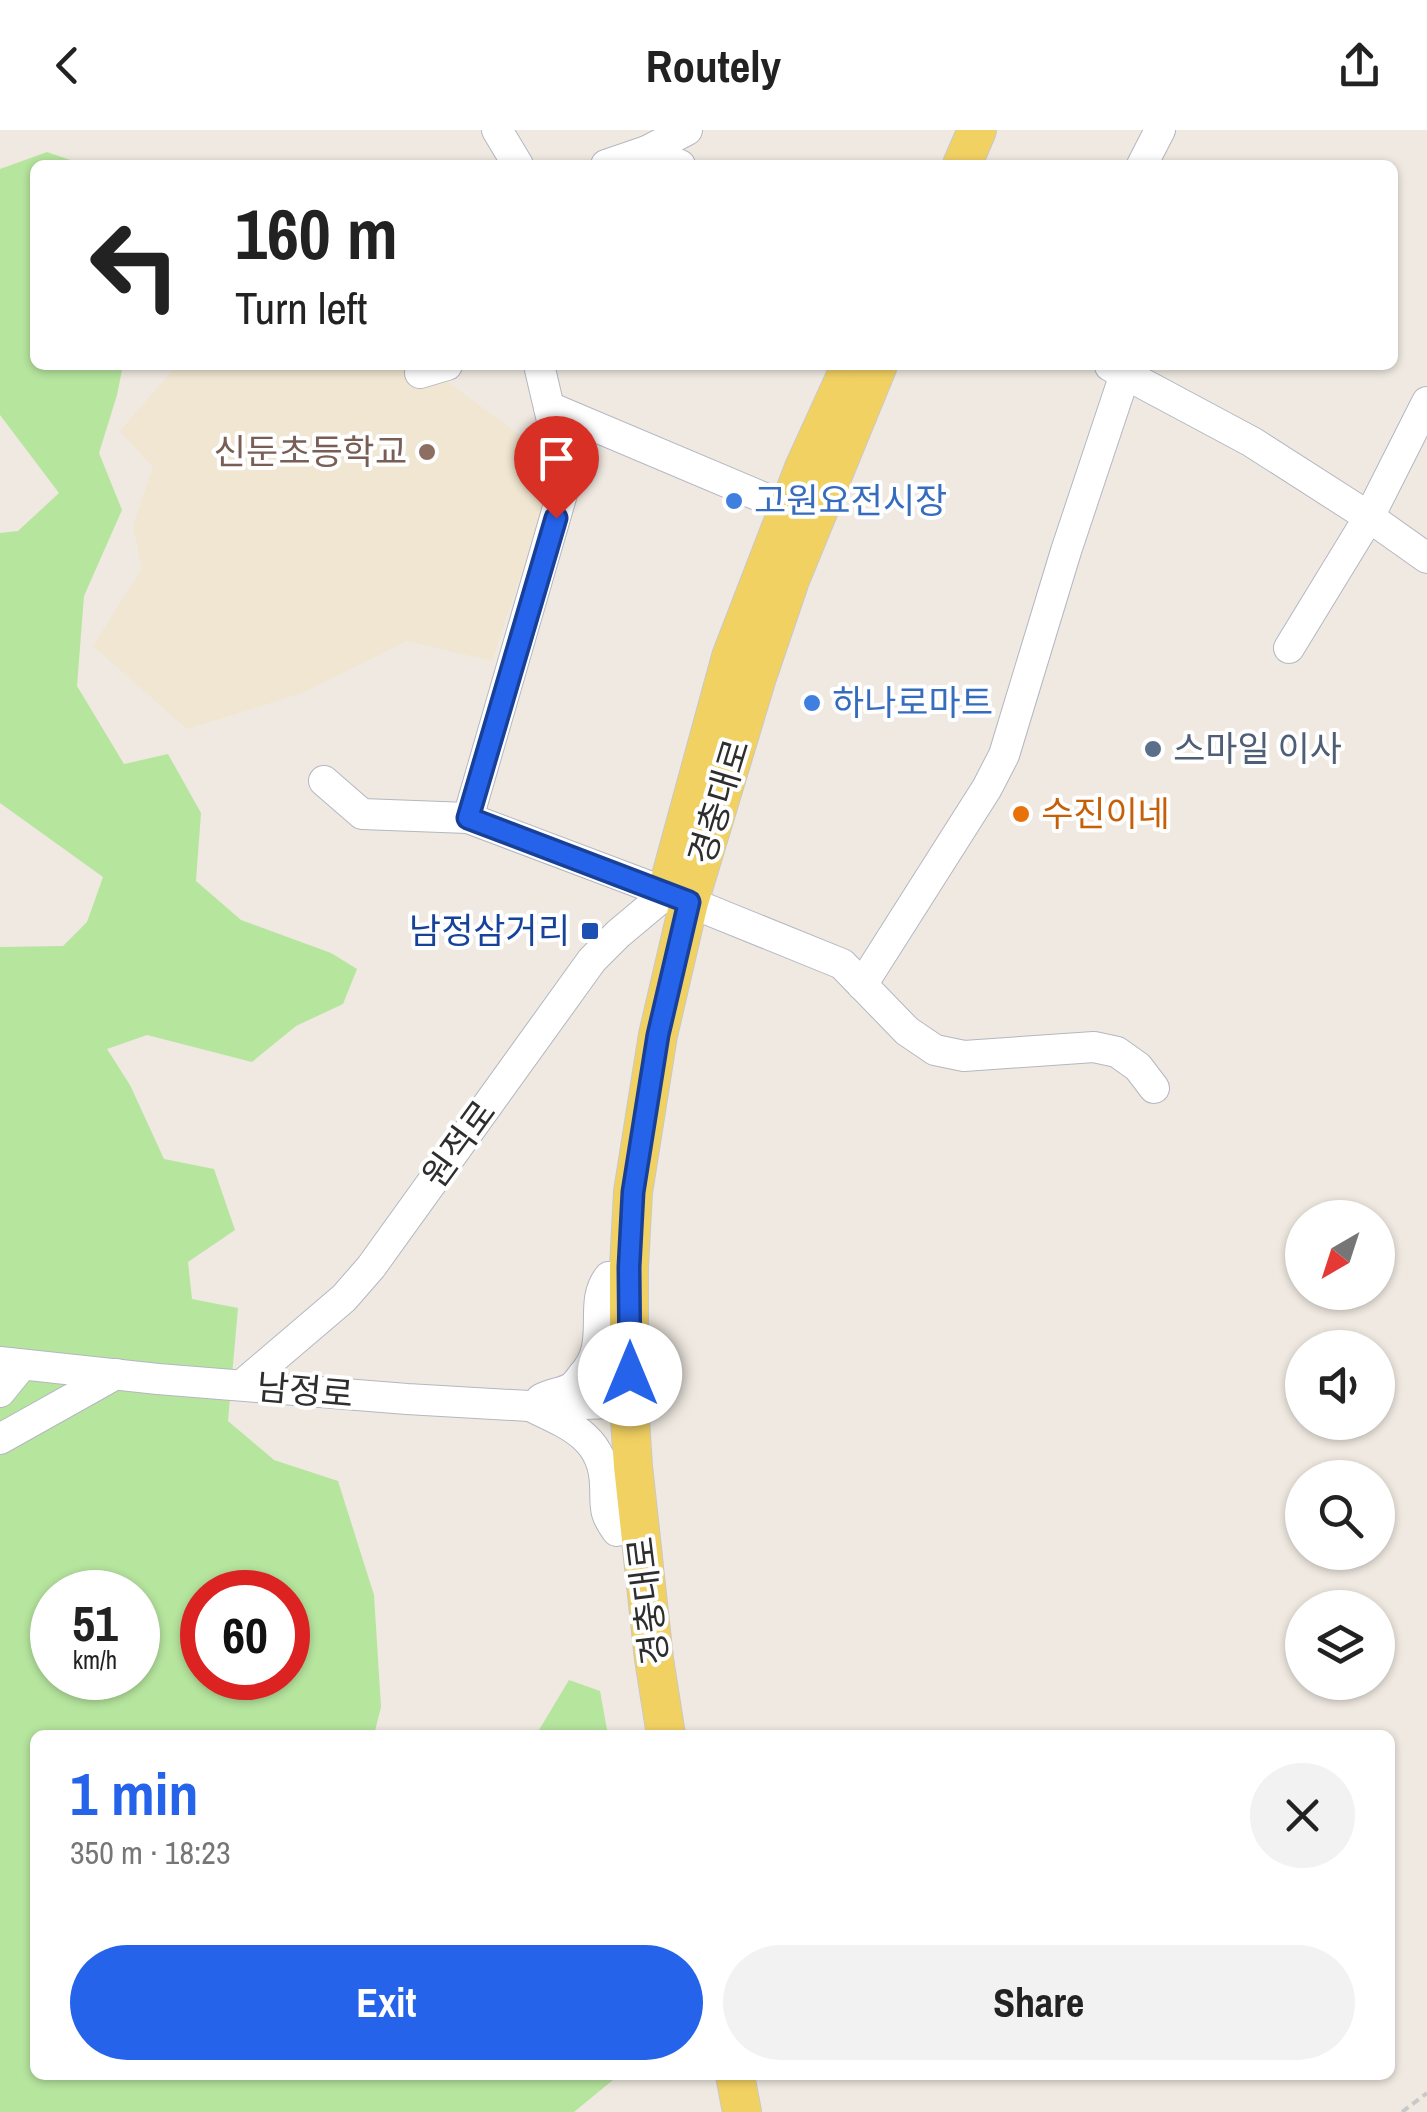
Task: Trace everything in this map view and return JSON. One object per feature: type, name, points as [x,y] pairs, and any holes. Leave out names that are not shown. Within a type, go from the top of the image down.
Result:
[{"type":"main road","points":[[938,160],[950,130]]},
{"type":"main road","points":[[964,160],[977,130]]},
{"type":"main road","name":"경충대로","points":[[642,1730],[617,1531],[633,1192],[678,898],[730,657],[788,508],[849,370]]},
{"type":"main road","name":"경충대로","points":[[665,1730],[632,1466],[620,1404],[609,1278],[613,1190],[638,1033],[655,960],[790,580],[876,370]]},
{"type":"main road","points":[[710,2080],[716,2112]]},
{"type":"main road","points":[[735,2080],[742,2112]]},
{"type":"street","points":[[497,130],[515,160]]},
{"type":"street","points":[[621,160],[687,130]]},
{"type":"street","points":[[1145,160],[1160,130]]},
{"type":"street","points":[[647,151],[668,160]]},
{"type":"street","points":[[468,818],[566,480],[540,370]]},
{"type":"street","points":[[862,985],[1004,756],[1116,370],[1252,442],[1427,558]]},
{"type":"street","points":[[1288,648],[1369,517],[1427,402]]},
{"type":"street","points":[[550,406],[788,508]]},
{"type":"street","points":[[324,781],[362,814],[468,818],[842,964],[906,1032],[935,1050],[964,1056],[1094,1047],[1117,1052],[1138,1068],[1154,1088]]},
{"type":"street","name":"원적로","points":[[242,1385],[344,1298],[371,1266],[592,960],[618,934],[678,898]]},
{"type":"street","points":[[530,1406],[551,1393],[571,1388],[587,1372],[597,1355],[601,1286],[609,1278]]},
{"type":"street","points":[[0,1392],[11,1364]]},
{"type":"street","name":"남정로","points":[[11,1364],[530,1406],[620,1404]]},
{"type":"street","points":[[0,1440],[116,1374]]},
{"type":"street","points":[[530,1406],[592,1442],[605,1479],[606,1516],[617,1531]]},
{"type":"path","points":[[1402,2112],[1427,2093]]},
{"type":"shaded area","name":"신둔초등학교","points":[[173,370],[432,370],[529,442],[551,484],[492,661],[407,641],[302,693],[187,729],[93,646],[142,568],[133,526],[153,467],[120,431]]},
{"type":"green space","points":[[47,152],[70,160],[30,160],[30,370],[122,370],[99,453],[122,510],[84,596],[77,686],[124,764],[168,754],[201,813],[196,881],[241,920],[331,953],[357,969],[343,1004],[296,1026],[252,1062],[147,1035],[107,1049],[130,1085],[164,1159],[214,1169],[235,1230],[188,1262],[192,1299],[238,1308],[228,1421],[274,1460],[338,1481],[374,1595],[381,1707],[375,1730],[30,1730],[30,2080],[613,2080],[574,2112],[0,2112],[0,947],[63,946],[87,922],[103,877],[0,803],[0,533],[18,531],[59,493],[0,415],[0,169]]},
{"type":"green space","points":[[569,1680],[600,1691],[607,1730],[539,1730]]},
{"type":"place","name":"신둔초등학교","points":[[427,452]]},
{"type":"place","name":"고원요전시장","points":[[734,501]]},
{"type":"place","name":"하나로마트","points":[[812,703]]},
{"type":"place","name":"스마일 이사","points":[[1153,749]]},
{"type":"place","name":"수진이네","points":[[1021,814]]},
{"type":"place","name":"남정삼거리","points":[[590,931]]},
{"type":"route","points":[[556,518],[468,818],[689,902],[658,1035],[633,1192],[630,1374]]}]
